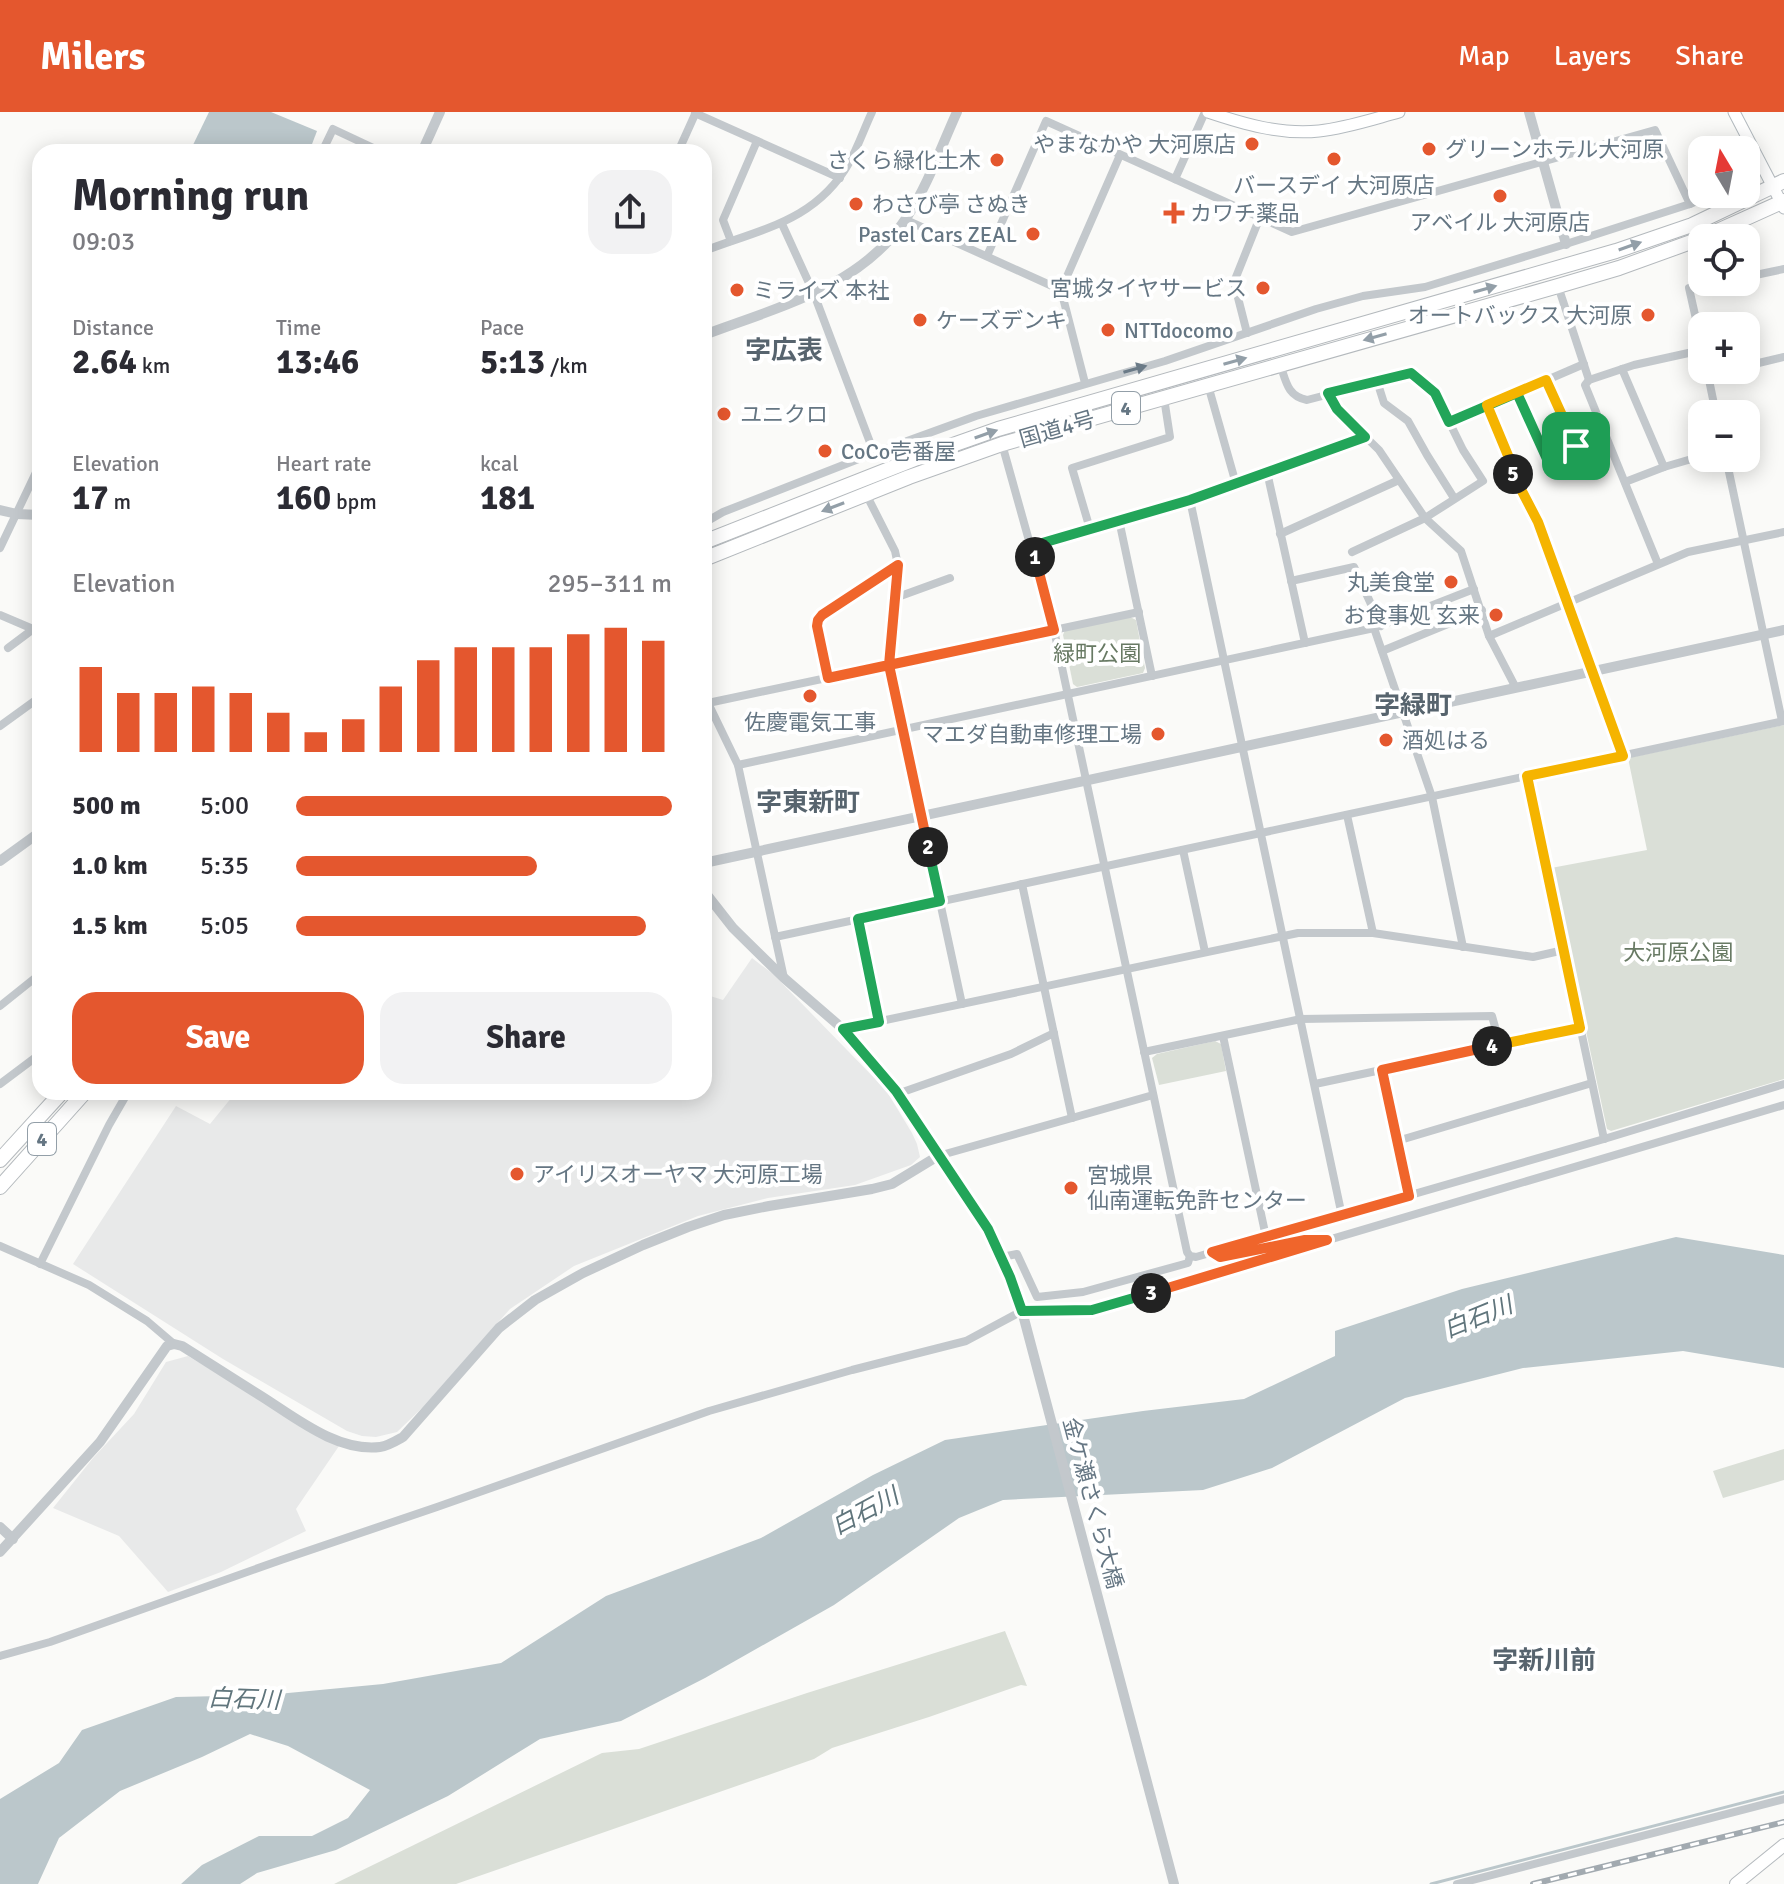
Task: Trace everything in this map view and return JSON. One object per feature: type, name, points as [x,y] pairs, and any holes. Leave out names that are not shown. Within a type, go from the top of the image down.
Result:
[{"type":"highway","name":"国道4号","points":[[712,539],[998,429],[1616,251],[1692,225],[1778,184]]},
{"type":"highway","name":"4","points":[[1735,224],[1783,204]]},
{"type":"highway","name":"4","points":[[1558,286],[1688,243]]},
{"type":"highway","name":"国道4号","points":[[712,556],[1002,444],[1558,286]]},
{"type":"highway","name":"4","points":[[0,1160],[55,1100]]},
{"type":"highway","name":"4","points":[[0,1187],[78,1100]]},
{"type":"main road","points":[[1207,112],[1266,129],[1291,131],[1347,126],[1399,112]]},
{"type":"main road","points":[[1734,112],[1778,184],[1783,204]]},
{"type":"main road","points":[[1736,1884],[1784,1845]]},
{"type":"street","points":[[426,144],[440,112]]},
{"type":"street","points":[[712,248],[782,224],[823,196],[840,178],[850,161],[871,114],[860,112]]},
{"type":"street","points":[[712,332],[814,294],[838,282],[883,247],[906,220],[957,112]]},
{"type":"street","points":[[1175,179],[1207,112]]},
{"type":"street","points":[[1529,112],[1566,244]]},
{"type":"street","points":[[682,144],[696,113],[840,178]]},
{"type":"street","points":[[987,256],[1046,121],[1292,232],[1655,130],[1688,200]]},
{"type":"street","points":[[326,144],[333,129],[365,144]]},
{"type":"street","points":[[731,241],[723,220],[757,141]]},
{"type":"street","points":[[1085,383],[1061,290],[1120,155]]},
{"type":"street","points":[[712,518],[976,416],[1165,361],[1316,309],[1363,296],[1425,287],[1688,205]]},
{"type":"street","points":[[1247,333],[1234,282],[1260,217]]},
{"type":"street","points":[[906,220],[1061,290]]},
{"type":"street","points":[[782,224],[814,294],[874,453]]},
{"type":"street","points":[[1760,274],[1784,269]]},
{"type":"street","points":[[1558,286],[1589,380]]},
{"type":"street","points":[[1658,564],[1585,385],[1589,380],[1622,369],[1688,352]]},
{"type":"street","points":[[1760,363],[1784,357]]},
{"type":"street","points":[[1280,364],[1288,389],[1297,398],[1307,400],[1411,373],[1435,393],[1463,450],[1483,481],[1425,518],[1352,552]]},
{"type":"street","points":[[1449,422],[1584,364]]},
{"type":"street","points":[[1622,369],[1664,467]]},
{"type":"street","points":[[1517,393],[1547,459],[1576,446],[1546,380]]},
{"type":"street","points":[[1377,381],[1384,403],[1408,421],[1454,498]]},
{"type":"street","points":[[1208,385],[1236,484]]},
{"type":"street","points":[[1328,393],[1337,409],[1379,450],[1425,518],[1461,551],[1489,636],[1516,688]]},
{"type":"street","points":[[1090,529],[1072,468],[1170,437],[1164,398]]},
{"type":"street","points":[[1487,405],[1514,470],[1512,475],[1538,522],[1623,756]]},
{"type":"street","points":[[1032,546],[1190,500],[1365,437]]},
{"type":"street","points":[[1002,444],[1054,630],[1190,1256],[1196,1257],[1342,1216],[1784,1084]]},
{"type":"street","points":[[1625,482],[1688,460]]},
{"type":"street","points":[[1267,472],[1305,643]]},
{"type":"street","points":[[775,937],[1783,721],[1729,472]]},
{"type":"street","points":[[1280,534],[1399,480]]},
{"type":"street","points":[[0,548],[32,481]]},
{"type":"street","points":[[866,494],[895,551],[898,565],[889,665],[962,1004]]},
{"type":"street","points":[[1190,500],[1342,1216]]},
{"type":"street","points":[[0,510],[32,515]]},
{"type":"street","points":[[1119,520],[1152,676]]},
{"type":"street","points":[[1489,636],[1688,552],[1784,532]]},
{"type":"street","points":[[828,678],[818,620],[898,565]]},
{"type":"street","points":[[1291,581],[1354,567],[1377,627],[1382,651],[1432,797],[1463,947]]},
{"type":"street","points":[[895,598],[950,578]]},
{"type":"street","points":[[738,765],[1377,627],[1474,589]]},
{"type":"street","points":[[1382,651],[1482,610]]},
{"type":"street","points":[[712,704],[1139,612]]},
{"type":"street","points":[[0,615],[32,625]]},
{"type":"street","points":[[8,648],[32,630]]},
{"type":"street","points":[[712,861],[1784,630]]},
{"type":"street","points":[[0,726],[32,703]]},
{"type":"street","points":[[712,716],[738,765],[784,978]]},
{"type":"street","points":[[1527,776],[1604,1139]]},
{"type":"street","points":[[1347,815],[1373,933]]},
{"type":"street","points":[[0,861],[32,838]]},
{"type":"street","points":[[1183,850],[1205,952]]},
{"type":"street","points":[[1022,884],[1072,1118]]},
{"type":"street","name":"金ケ瀬さくら大橋","points":[[712,901],[733,928],[784,978],[843,1029],[897,1094],[988,1229],[1002,1257],[1022,1311],[1174,1884]]},
{"type":"street","points":[[858,919],[879,1022]]},
{"type":"street","points":[[843,1029],[1298,933],[1373,933],[1533,957],[1564,950]]},
{"type":"street","points":[[0,1006],[32,980]]},
{"type":"street","points":[[1144,1052],[1301,1019],[1492,1016],[1500,1045]]},
{"type":"street","points":[[1315,1084],[1580,1028]]},
{"type":"street","points":[[897,1094],[1011,1054],[1054,1033]]},
{"type":"street","points":[[1223,1036],[1266,1237]]},
{"type":"street","points":[[0,1084],[32,1060]]},
{"type":"street","points":[[1382,1070],[1409,1196]]},
{"type":"street","points":[[1397,1141],[1592,1083]]},
{"type":"street","points":[[0,1246],[89,1285],[113,1299],[147,1321],[174,1344],[182,1346],[318,1432],[346,1443],[380,1447],[403,1437],[499,1328],[535,1300],[583,1273],[654,1240],[724,1215],[892,1184],[938,1156],[1153,1095]]},
{"type":"street","points":[[40,1264],[123,1100]]},
{"type":"street","points":[[0,1656],[50,1642],[709,1411],[966,1341],[1022,1311],[1092,1310],[1784,1105]]},
{"type":"street","points":[[1212,1252],[1220,1257],[1305,1240],[1327,1240]]},
{"type":"street","points":[[1002,1257],[1017,1254],[1037,1297],[1083,1292],[1188,1263],[1190,1256]]},
{"type":"street","points":[[0,1552],[100,1442],[167,1346],[174,1344]]},
{"type":"street","points":[[0,1527],[13,1539]]},
{"type":"street","points":[[1457,1884],[1784,1799]]},
{"type":"shaded area","name":"アイリスオーヤマ 大河原工場","points":[[752,958],[773,974],[886,1090],[912,1133],[920,1157],[911,1165],[855,1185],[768,1198],[698,1216],[574,1266],[510,1309],[397,1432],[376,1437],[347,1431],[223,1359],[73,1264],[176,1106],[210,1124],[230,1100],[712,1100],[712,997],[723,1000]]},
{"type":"shaded area","points":[[188,1356],[339,1446],[296,1509],[306,1531],[221,1572],[168,1592],[119,1536],[53,1508],[134,1414],[166,1362]]},
{"type":"green space","name":"緑町公園","points":[[1130,617],[1136,620],[1145,668],[1143,673],[1077,687],[1073,684],[1063,635],[1065,630]]},
{"type":"green space","name":"大河原公園","points":[[1784,725],[1784,1079],[1611,1131],[1607,1129],[1551,868],[1647,850],[1628,758]]},
{"type":"green space","points":[[1215,1041],[1221,1044],[1226,1071],[1159,1085],[1152,1058],[1157,1054]]},
{"type":"green space","points":[[1784,1449],[1784,1480],[1723,1498],[1713,1471]]},
{"type":"green space","points":[[1005,1631],[1027,1686],[1021,1685],[832,1748],[814,1759],[456,1884],[334,1884],[602,1753],[639,1749]]},
{"type":"water","points":[[209,112],[271,112],[317,131],[312,144],[193,144]]},
{"type":"water","name":"白石川","points":[[1676,1237],[1784,1255],[1784,1368],[1683,1351],[1523,1368],[1405,1398],[1272,1468],[1203,1490],[1003,1500],[959,1518],[834,1605],[705,1678],[621,1721],[540,1739],[448,1796],[336,1850],[257,1873],[240,1884],[181,1884],[202,1865],[259,1836],[312,1836],[348,1818],[370,1790],[288,1746],[250,1734],[120,1791],[59,1838],[38,1884],[0,1884],[0,1799],[59,1763],[82,1730],[176,1697],[267,1695],[383,1684],[501,1663],[606,1596],[761,1538],[873,1475],[945,1440],[1244,1399],[1335,1356],[1335,1331],[1462,1289]]},
{"type":"waterway","points":[[1431,1884],[1784,1792]]},
{"type":"railway","points":[[1533,1884],[1784,1822]]},
{"type":"place","name":"やまなかや 大河原店","points":[[1252,144]]},
{"type":"place","name":"グリーンホテル大河原","points":[[1429,149]]},
{"type":"place","name":"バースデイ 大河原店","points":[[1334,159]]},
{"type":"place","name":"さくら緑化土木","points":[[997,160]]},
{"type":"place","name":"アベイル 大河原店","points":[[1500,196]]},
{"type":"place","name":"わさび亭 さぬき","points":[[856,204]]},
{"type":"place","name":"カワチ薬品","points":[[1174,213]]},
{"type":"place","name":"Pastel Cars ZEAL","points":[[1033,234]]},
{"type":"place","name":"宮城タイヤサービス","points":[[1263,288]]},
{"type":"place","name":"ミライズ 本社","points":[[737,290]]},
{"type":"place","name":"オートバックス 大河原","points":[[1648,315]]},
{"type":"place","name":"ケーズデンキ","points":[[920,320]]},
{"type":"place","name":"NTTdocomo","points":[[1108,330]]},
{"type":"place","name":"ユニクロ","points":[[724,414]]},
{"type":"place","name":"CoCo壱番屋","points":[[825,451]]},
{"type":"place","name":"丸美食堂","points":[[1451,582]]},
{"type":"place","name":"お食事処 玄来","points":[[1496,615]]},
{"type":"place","name":"佐慶電気工事","points":[[810,696]]},
{"type":"place","name":"マエダ自動車修理工場","points":[[1158,734]]},
{"type":"place","name":"酒処はる","points":[[1386,740]]},
{"type":"place","name":"アイリスオーヤマ 大河原工場","points":[[517,1174]]},
{"type":"place","name":"宮城県 仙南運転免許センター","points":[[1071,1188]]},
{"type":"district","name":"字広表","points":[[784,351]]},
{"type":"district","name":"字緑町","points":[[1413,706]]},
{"type":"district","name":"字東新町","points":[[808,803]]},
{"type":"district","name":"字新川前","points":[[1544,1661]]},
{"type":"route","points":[[1576,446],[1546,380],[1487,405],[1514,470],[1512,475],[1538,522],[1623,756],[1527,776],[1580,1028],[1382,1070],[1409,1196],[1212,1252],[1220,1257],[1305,1240],[1327,1240],[1092,1310],[1022,1311],[988,1229],[896,1091],[843,1029],[879,1022],[858,919],[940,901],[889,665],[828,678],[818,620],[898,565],[889,665],[1054,630],[1032,546],[1190,500],[1365,437],[1337,409],[1328,393],[1411,373],[1435,393],[1449,422],[1487,405],[1517,393],[1547,459],[1576,446]]}]
